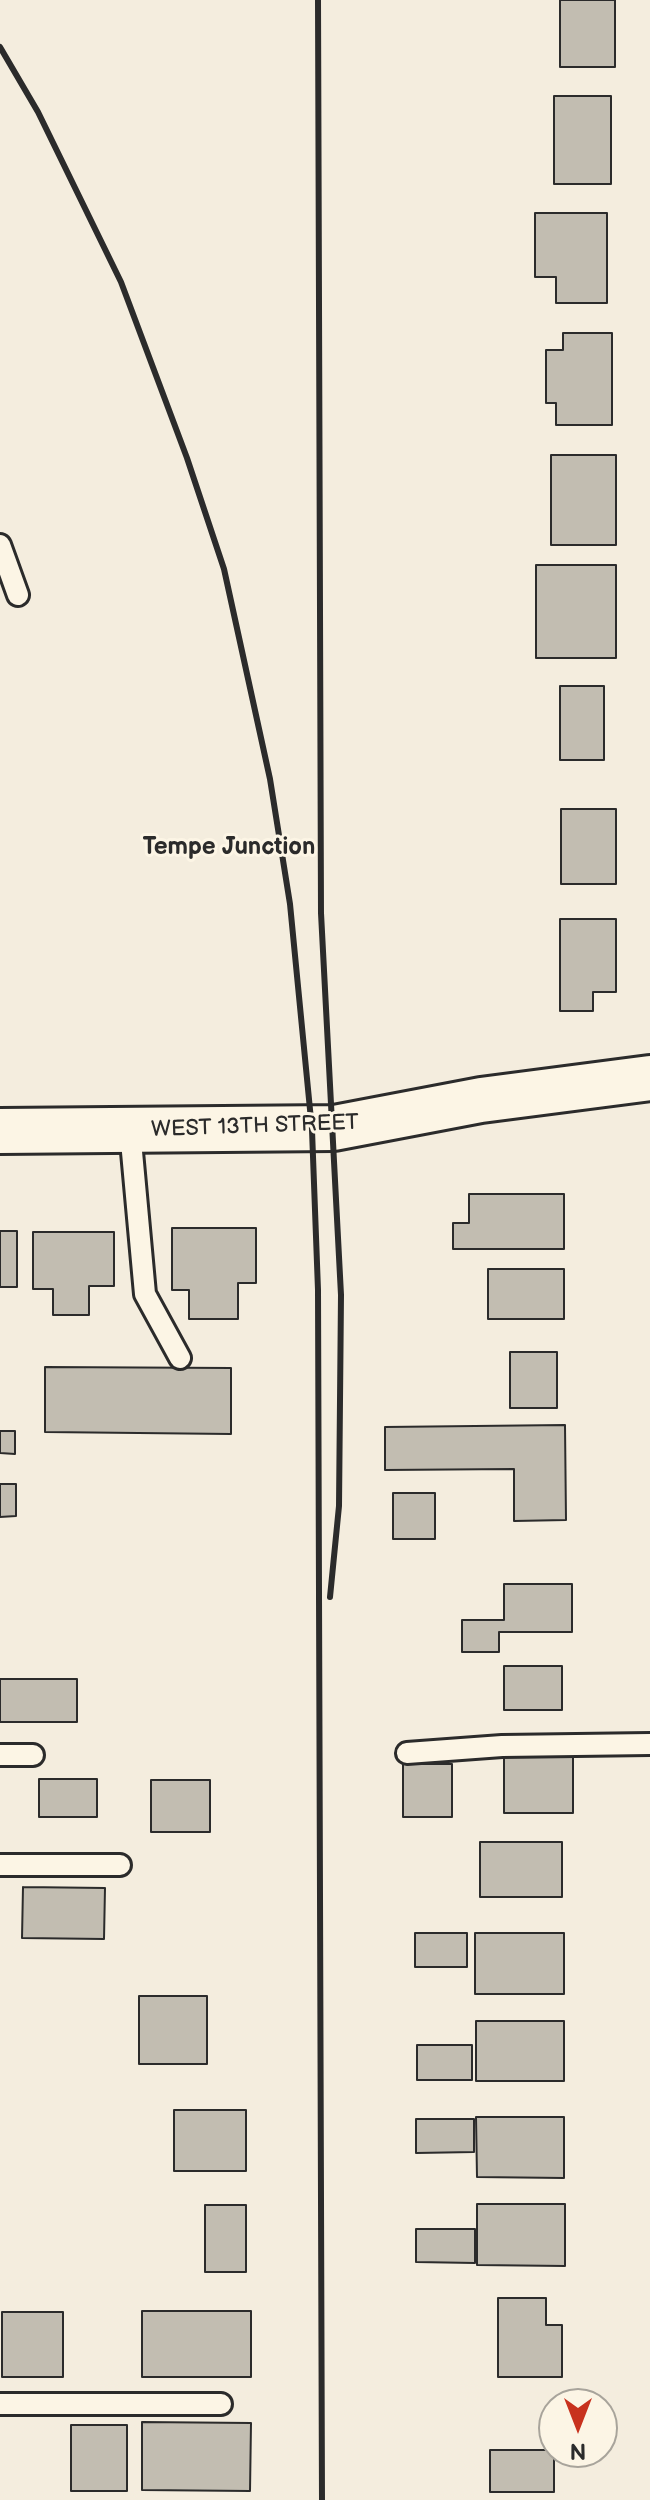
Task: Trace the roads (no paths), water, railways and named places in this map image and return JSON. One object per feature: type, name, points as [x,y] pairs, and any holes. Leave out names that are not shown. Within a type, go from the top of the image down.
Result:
[{"type":"street","name":"WEST 13TH STREET","points":[[0,1131],[334,1128],[363,1125],[481,1100],[650,1078]]},
{"type":"lane","points":[[0,545],[18,595]]},
{"type":"lane","points":[[130,1130],[145,1294],[180,1358]]},
{"type":"lane","points":[[407,1753],[502,1746],[650,1744]]},
{"type":"lane","points":[[0,1755],[33,1755]]},
{"type":"lane","points":[[0,1865],[120,1865]]},
{"type":"lane","points":[[0,2404],[221,2404]]},
{"type":"railway","points":[[318,0],[321,913],[341,1295],[339,1506],[330,1597]]},
{"type":"railway","points":[[0,47],[38,112],[121,282],[187,458],[224,569],[270,779],[290,904],[312,1130],[318,1290],[322,2500]]},
{"type":"district","name":"Tempe Junction","points":[[229,848]]}]
